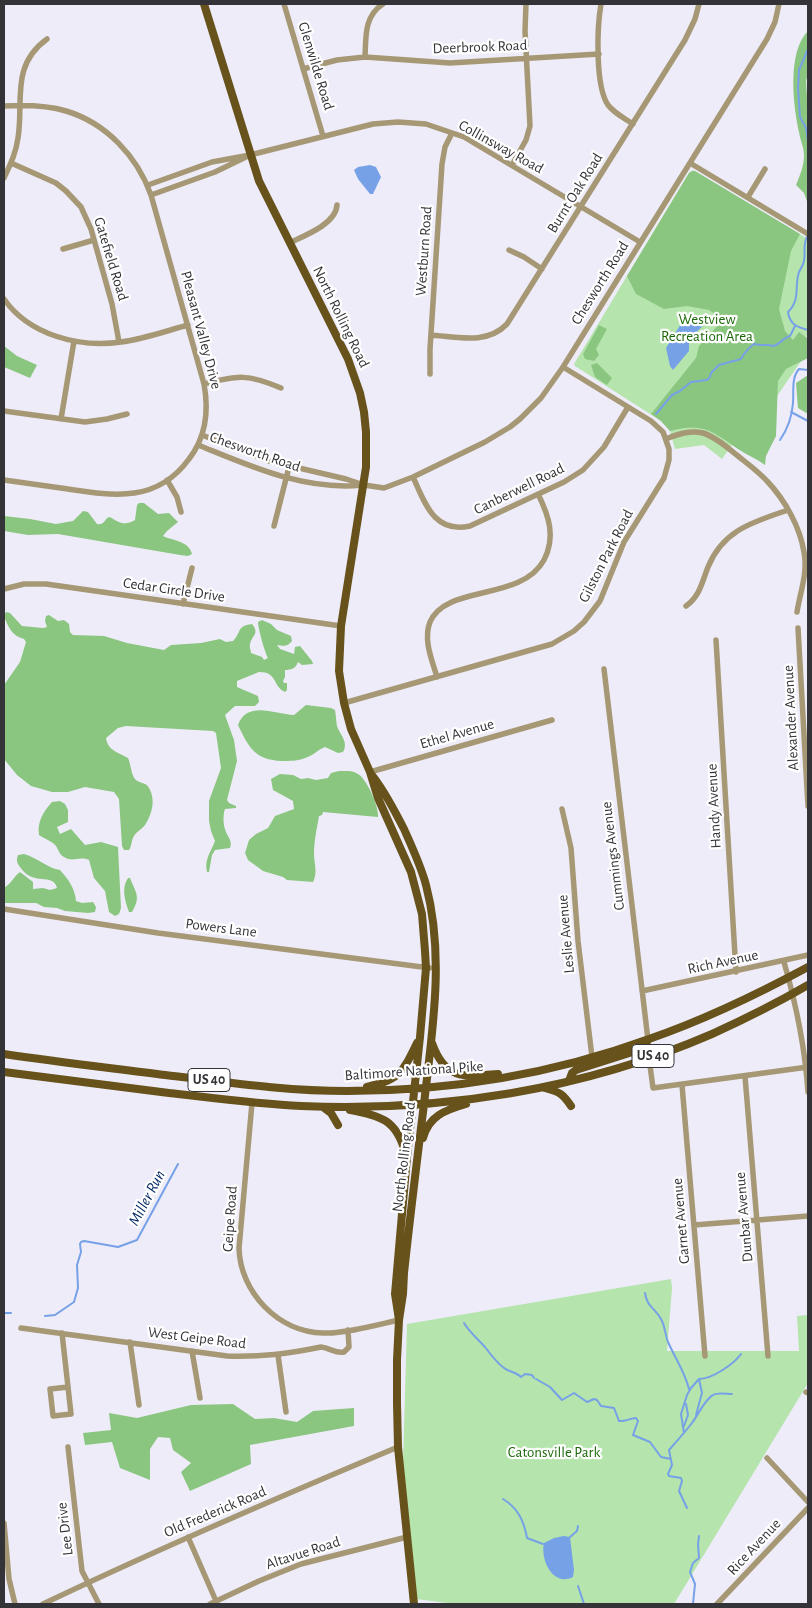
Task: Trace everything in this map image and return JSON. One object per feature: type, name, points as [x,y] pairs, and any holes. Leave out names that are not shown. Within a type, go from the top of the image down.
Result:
[{"type":"main road","name":"North Rolling Road","points":[[204,4],[250,155],[268,201],[338,338],[354,374],[364,412],[367,451],[364,485],[340,626],[339,671],[344,703],[356,740],[370,772],[378,798],[411,872],[419,900],[426,968],[395,1294],[399,1320]]},
{"type":"main road","name":"North Rolling Road","points":[[370,772],[386,794],[423,874],[432,915],[436,950],[431,1040],[399,1320],[397,1360],[398,1447],[414,1604]]},
{"type":"main road","name":"Baltimore National Pike","points":[[4,1054],[255,1085],[348,1091],[426,1088],[490,1080],[540,1070],[648,1040],[737,1004],[808,968]]},
{"type":"main road","name":"Baltimore National Pike","points":[[4,1072],[252,1103],[323,1107],[424,1104],[493,1096],[543,1087],[648,1058],[710,1034],[808,986]]},
{"type":"main road","points":[[348,1091],[384,1083],[394,1078],[406,1065],[420,1037]]},
{"type":"main road","points":[[431,1040],[437,1057],[454,1073],[475,1076],[540,1070]]},
{"type":"main road","points":[[569,1081],[576,1070],[642,1049],[648,1040]]},
{"type":"main road","points":[[543,1087],[558,1091],[564,1095],[571,1106]]},
{"type":"main road","points":[[417,1165],[427,1128],[436,1116],[450,1109],[493,1096]]},
{"type":"main road","points":[[323,1107],[331,1113],[338,1125]]},
{"type":"main road","points":[[335,1107],[371,1114],[388,1122],[400,1135],[407,1157]]},
{"type":"street","name":"Glenwilde Road","points":[[284,4],[323,136]]},
{"type":"street","points":[[366,57],[367,25],[373,12],[383,4]]},
{"type":"street","points":[[512,166],[526,140],[530,126],[525,31],[526,4]]},
{"type":"street","points":[[601,4],[598,36],[603,97],[615,112],[633,124]]},
{"type":"street","name":"Burnt Oak Road","points":[[431,334],[481,338],[502,329],[512,317],[690,30],[700,4]]},
{"type":"street","name":"Chesworth Road","points":[[202,435],[289,467],[384,488],[413,477],[485,442],[520,420],[540,398],[563,367],[772,30],[780,4]]},
{"type":"street","points":[[4,178],[15,154],[19,136],[19,91],[22,75],[33,53],[47,39]]},
{"type":"street","name":"Deerbrook Road","points":[[304,70],[337,60],[366,57],[450,63],[599,54]]},
{"type":"street","name":"Pleasant Valley Drive","points":[[4,106],[20,105],[65,111],[92,122],[105,131],[134,160],[148,185],[151,195],[204,384],[206,409],[202,435],[185,465],[167,480],[148,490],[138,493],[112,495],[4,480]]},
{"type":"street","name":"Collinsway Road","points":[[148,185],[212,162],[250,155],[360,126],[386,122],[426,124],[452,132],[475,144],[640,242]]},
{"type":"street","name":"Westburn Road","points":[[430,374],[442,164],[445,147],[452,132]]},
{"type":"street","name":"Collinsway Road","points":[[151,195],[215,172],[250,155]]},
{"type":"street","name":"Gatefield Road","points":[[11,163],[47,178],[66,190],[84,212],[112,304],[119,342]]},
{"type":"street","points":[[690,163],[807,233]]},
{"type":"street","points":[[748,197],[765,169]]},
{"type":"street","points":[[289,243],[328,221],[335,213],[337,205]]},
{"type":"street","points":[[63,248],[94,240]]},
{"type":"street","points":[[509,250],[542,269]]},
{"type":"street","points":[[4,299],[14,312],[31,325],[42,331],[74,341],[119,342],[152,336],[188,325]]},
{"type":"street","points":[[61,419],[74,341]]},
{"type":"street","points":[[563,367],[658,426],[666,438],[676,434],[692,432],[704,434],[718,441],[767,481],[788,510],[806,552],[805,578],[797,612]]},
{"type":"street","points":[[204,384],[229,377],[245,376],[281,388]]},
{"type":"street","name":"Canberwell Road","points":[[413,477],[432,514],[442,523],[456,528],[477,524],[573,477],[591,462],[604,447],[628,407]]},
{"type":"street","points":[[4,411],[76,421],[96,421],[126,414]]},
{"type":"street","name":"Gilston Park Road","points":[[344,703],[552,644],[574,631],[584,622],[600,601],[624,542],[664,478],[669,460],[666,438]]},
{"type":"street","name":"Chesworth Road","points":[[198,445],[286,477],[328,486],[364,485]]},
{"type":"street","points":[[274,526],[289,467]]},
{"type":"street","points":[[167,480],[177,497],[181,512]]},
{"type":"street","points":[[437,678],[427,635],[431,621],[439,610],[454,602],[517,584],[532,575],[542,563],[549,548],[550,533],[548,517],[538,494]]},
{"type":"street","points":[[686,606],[700,592],[713,558],[726,539],[749,524],[788,510]]},
{"type":"street","points":[[183,604],[192,568]]},
{"type":"street","name":"Cedar Circle Drive","points":[[4,589],[24,584],[46,584],[340,626]]},
{"type":"street","name":"Alexander Avenue","points":[[798,628],[808,806]]},
{"type":"street","name":"Handy Avenue","points":[[716,640],[736,972]]},
{"type":"street","name":"Cummings Avenue","points":[[604,669],[648,1040]]},
{"type":"street","name":"Ethel Avenue","points":[[370,772],[552,720]]},
{"type":"street","name":"Leslie Avenue","points":[[562,809],[571,848],[578,941],[592,1057]]},
{"type":"street","name":"Powers Lane","points":[[4,909],[158,933],[436,968]]},
{"type":"street","name":"Rich Avenue","points":[[642,991],[808,956]]},
{"type":"street","points":[[784,962],[793,994],[807,1067],[808,1092]]},
{"type":"street","points":[[648,1058],[653,1088],[807,1067]]},
{"type":"street","name":"Dunbar Avenue","points":[[745,1076],[768,1356]]},
{"type":"street","name":"Garnet Avenue","points":[[682,1085],[705,1356]]},
{"type":"street","name":"Geipe Road","points":[[252,1103],[239,1257],[247,1283],[254,1294],[265,1308],[280,1319],[290,1325],[311,1332],[322,1333],[348,1330],[399,1320]]},
{"type":"street","points":[[694,1225],[808,1216]]},
{"type":"street","name":"West Geipe Road","points":[[21,1328],[228,1356],[260,1357],[321,1347],[336,1352],[344,1352],[349,1347],[348,1330]]},
{"type":"street","points":[[62,1333],[68,1386],[71,1414],[53,1416],[50,1389],[68,1386]]},
{"type":"street","points":[[130,1342],[139,1404]]},
{"type":"street","points":[[192,1351],[200,1398]]},
{"type":"street","points":[[278,1355],[286,1412]]},
{"type":"street","name":"Lee Drive","points":[[68,1447],[82,1571],[99,1604]]},
{"type":"street","name":"Old Frederick Road","points":[[43,1604],[188,1537],[398,1447]]},
{"type":"street","points":[[767,1458],[808,1502]]},
{"type":"street","name":"Rice Avenue","points":[[722,1603],[808,1508]]},
{"type":"street","points":[[4,1523],[9,1579],[15,1604]]},
{"type":"street","points":[[188,1537],[213,1603]]},
{"type":"street","name":"Altavue Road","points":[[213,1603],[301,1564],[407,1537]]},
{"type":"green space","points":[[808,31],[808,74],[806,81],[808,204],[804,193],[796,185],[803,167],[804,155],[795,108],[793,79],[797,52],[801,40]]},
{"type":"green space","name":"Westview Recreation Area","points":[[693,170],[808,239],[808,333],[806,337],[808,337],[808,351],[740,450],[732,445],[722,459],[704,445],[675,449],[670,431],[661,421],[574,364],[689,173]]},
{"type":"green space","name":"Westview Recreation Area","points":[[692,171],[695,171],[800,234],[791,251],[779,309],[785,331],[793,340],[799,332],[808,339],[808,358],[786,369],[778,381],[776,436],[766,456],[765,465],[714,433],[691,427],[670,431],[651,414],[696,358],[699,346],[719,324],[718,316],[709,310],[687,306],[664,309],[636,294],[627,276]]},
{"type":"green space","points":[[599,325],[607,329],[596,349],[599,355],[594,361],[585,359],[583,354]]},
{"type":"green space","points":[[4,346],[17,356],[37,365],[30,378],[4,367]]},
{"type":"green space","points":[[597,363],[612,378],[607,385],[595,377],[591,365]]},
{"type":"green space","points":[[808,375],[808,414],[798,408],[796,383]]},
{"type":"green space","points":[[139,503],[144,503],[158,514],[169,513],[178,522],[163,536],[188,546],[192,554],[188,556],[180,555],[58,534],[28,535],[4,531],[4,516],[56,524],[73,521],[83,511],[88,512],[97,524],[102,524],[110,517],[119,522],[128,523],[135,520]]},
{"type":"green space","points":[[6,612],[10,613],[22,626],[47,627],[45,621],[46,616],[49,615],[58,621],[64,620],[69,624],[70,632],[73,635],[104,636],[127,643],[164,650],[171,645],[201,643],[220,639],[226,642],[233,641],[241,628],[252,624],[255,632],[250,645],[251,653],[262,657],[264,660],[268,658],[258,625],[258,622],[262,620],[271,624],[277,630],[291,636],[292,641],[289,644],[284,646],[277,645],[280,649],[294,654],[295,647],[300,646],[312,661],[313,664],[302,665],[298,662],[290,670],[285,670],[283,681],[287,683],[287,690],[285,692],[269,674],[265,673],[259,672],[237,681],[237,687],[258,696],[259,702],[255,706],[235,706],[225,715],[234,740],[237,761],[227,800],[236,808],[225,809],[224,814],[224,824],[231,845],[230,848],[215,850],[212,855],[209,872],[207,872],[206,867],[207,859],[215,841],[209,821],[209,801],[221,768],[216,733],[213,731],[126,726],[118,728],[106,738],[111,748],[128,758],[134,778],[148,786],[152,797],[150,816],[145,825],[134,836],[129,850],[124,850],[122,846],[119,799],[114,792],[85,787],[68,792],[52,792],[31,786],[17,775],[4,759],[4,685],[20,662],[26,642],[11,631],[4,616]]},
{"type":"green space","points":[[306,705],[335,710],[337,726],[345,742],[343,752],[338,753],[325,747],[308,757],[297,760],[282,761],[265,758],[254,751],[238,725],[242,717],[248,713],[262,710],[294,715]]},
{"type":"green space","points":[[339,771],[354,772],[365,781],[377,807],[378,817],[323,812],[319,816],[314,844],[316,872],[313,882],[287,880],[263,871],[248,860],[245,853],[249,840],[268,828],[275,816],[294,809],[293,801],[273,790],[271,779],[280,774],[316,780],[328,778],[331,773]]},
{"type":"green space","points":[[60,801],[65,804],[68,810],[68,822],[57,827],[60,834],[71,829],[85,845],[101,842],[118,847],[121,908],[119,914],[115,916],[109,912],[105,891],[94,878],[89,860],[64,857],[54,844],[39,835],[39,826],[43,813],[52,802]]},
{"type":"green space","points":[[24,854],[60,870],[71,884],[76,901],[82,903],[93,902],[96,907],[95,912],[65,911],[44,907],[36,903],[4,903],[4,888],[20,872],[33,882],[33,889],[43,888],[50,890],[57,888],[55,883],[51,881],[36,878],[25,873],[17,860],[18,855]]},
{"type":"green space","points":[[128,878],[130,878],[137,895],[132,912],[129,912],[124,895]]},
{"type":"green space","name":"Catonsville Park","points":[[671,1279],[667,1351],[799,1351],[797,1316],[808,1315],[808,1383],[674,1604],[455,1604],[416,1599],[403,1464],[407,1324]]},
{"type":"green space","points":[[233,1404],[255,1419],[274,1418],[297,1422],[313,1411],[354,1408],[354,1426],[250,1445],[251,1464],[190,1491],[181,1472],[191,1463],[173,1450],[170,1438],[158,1437],[150,1449],[150,1480],[120,1468],[112,1442],[85,1445],[83,1433],[111,1430],[109,1413],[137,1418],[191,1405]]},
{"type":"water","points":[[370,165],[376,167],[381,177],[373,194],[370,194],[358,179],[354,170],[358,167]]},
{"type":"water","points":[[690,314],[707,322],[689,339],[689,351],[673,370],[670,366],[666,348],[684,319]]},
{"type":"water","points":[[564,1536],[570,1537],[574,1570],[573,1577],[566,1579],[559,1578],[550,1570],[546,1564],[543,1550],[544,1543]]},
{"type":"waterway","points":[[808,49],[799,70],[798,88],[800,117],[806,128],[808,141]]},
{"type":"waterway","points":[[808,235],[806,238],[804,263],[798,277],[796,298],[788,312],[790,320],[795,325],[808,330]]},
{"type":"waterway","points":[[656,414],[672,395],[691,382],[707,380],[719,365],[741,359],[754,344],[776,345],[790,336],[795,326]]},
{"type":"waterway","points":[[780,440],[792,413],[793,385],[796,373],[799,369],[808,370]]},
{"type":"waterway","points":[[791,412],[808,421]]},
{"type":"waterway","name":"Miller Run","points":[[45,1316],[55,1315],[74,1302],[78,1288],[77,1265],[81,1252],[81,1242],[118,1247],[137,1240],[178,1164]]},
{"type":"waterway","points":[[645,1293],[649,1304],[659,1315],[668,1342],[689,1389]]},
{"type":"waterway","name":"Miller Run","points":[[4,1313],[11,1313]]},
{"type":"waterway","points":[[464,1323],[504,1368],[521,1377],[525,1374],[532,1375],[534,1378]]},
{"type":"waterway","points":[[684,1433],[681,1414],[691,1388],[699,1379],[722,1370],[741,1354]]},
{"type":"waterway","points":[[536,1379],[550,1387],[562,1400],[574,1393],[587,1402],[594,1399],[601,1406],[614,1408],[619,1421],[636,1418],[638,1421],[633,1435],[650,1442],[661,1457],[671,1459]]},
{"type":"waterway","points":[[696,1415],[702,1393],[699,1379]]},
{"type":"waterway","points":[[687,1508],[679,1491],[681,1478],[669,1476],[668,1474],[672,1465],[669,1450],[692,1423],[710,1397],[717,1394],[732,1394]]},
{"type":"waterway","points":[[684,1426],[688,1415],[686,1404]]},
{"type":"waterway","points":[[503,1499],[513,1506],[520,1515],[527,1538],[543,1544]]},
{"type":"waterway","points":[[570,1537],[577,1531],[578,1526]]},
{"type":"waterway","points":[[693,1604],[695,1584],[690,1572],[693,1563],[699,1558],[699,1536]]},
{"type":"waterway","points":[[578,1586],[584,1604]]}]
